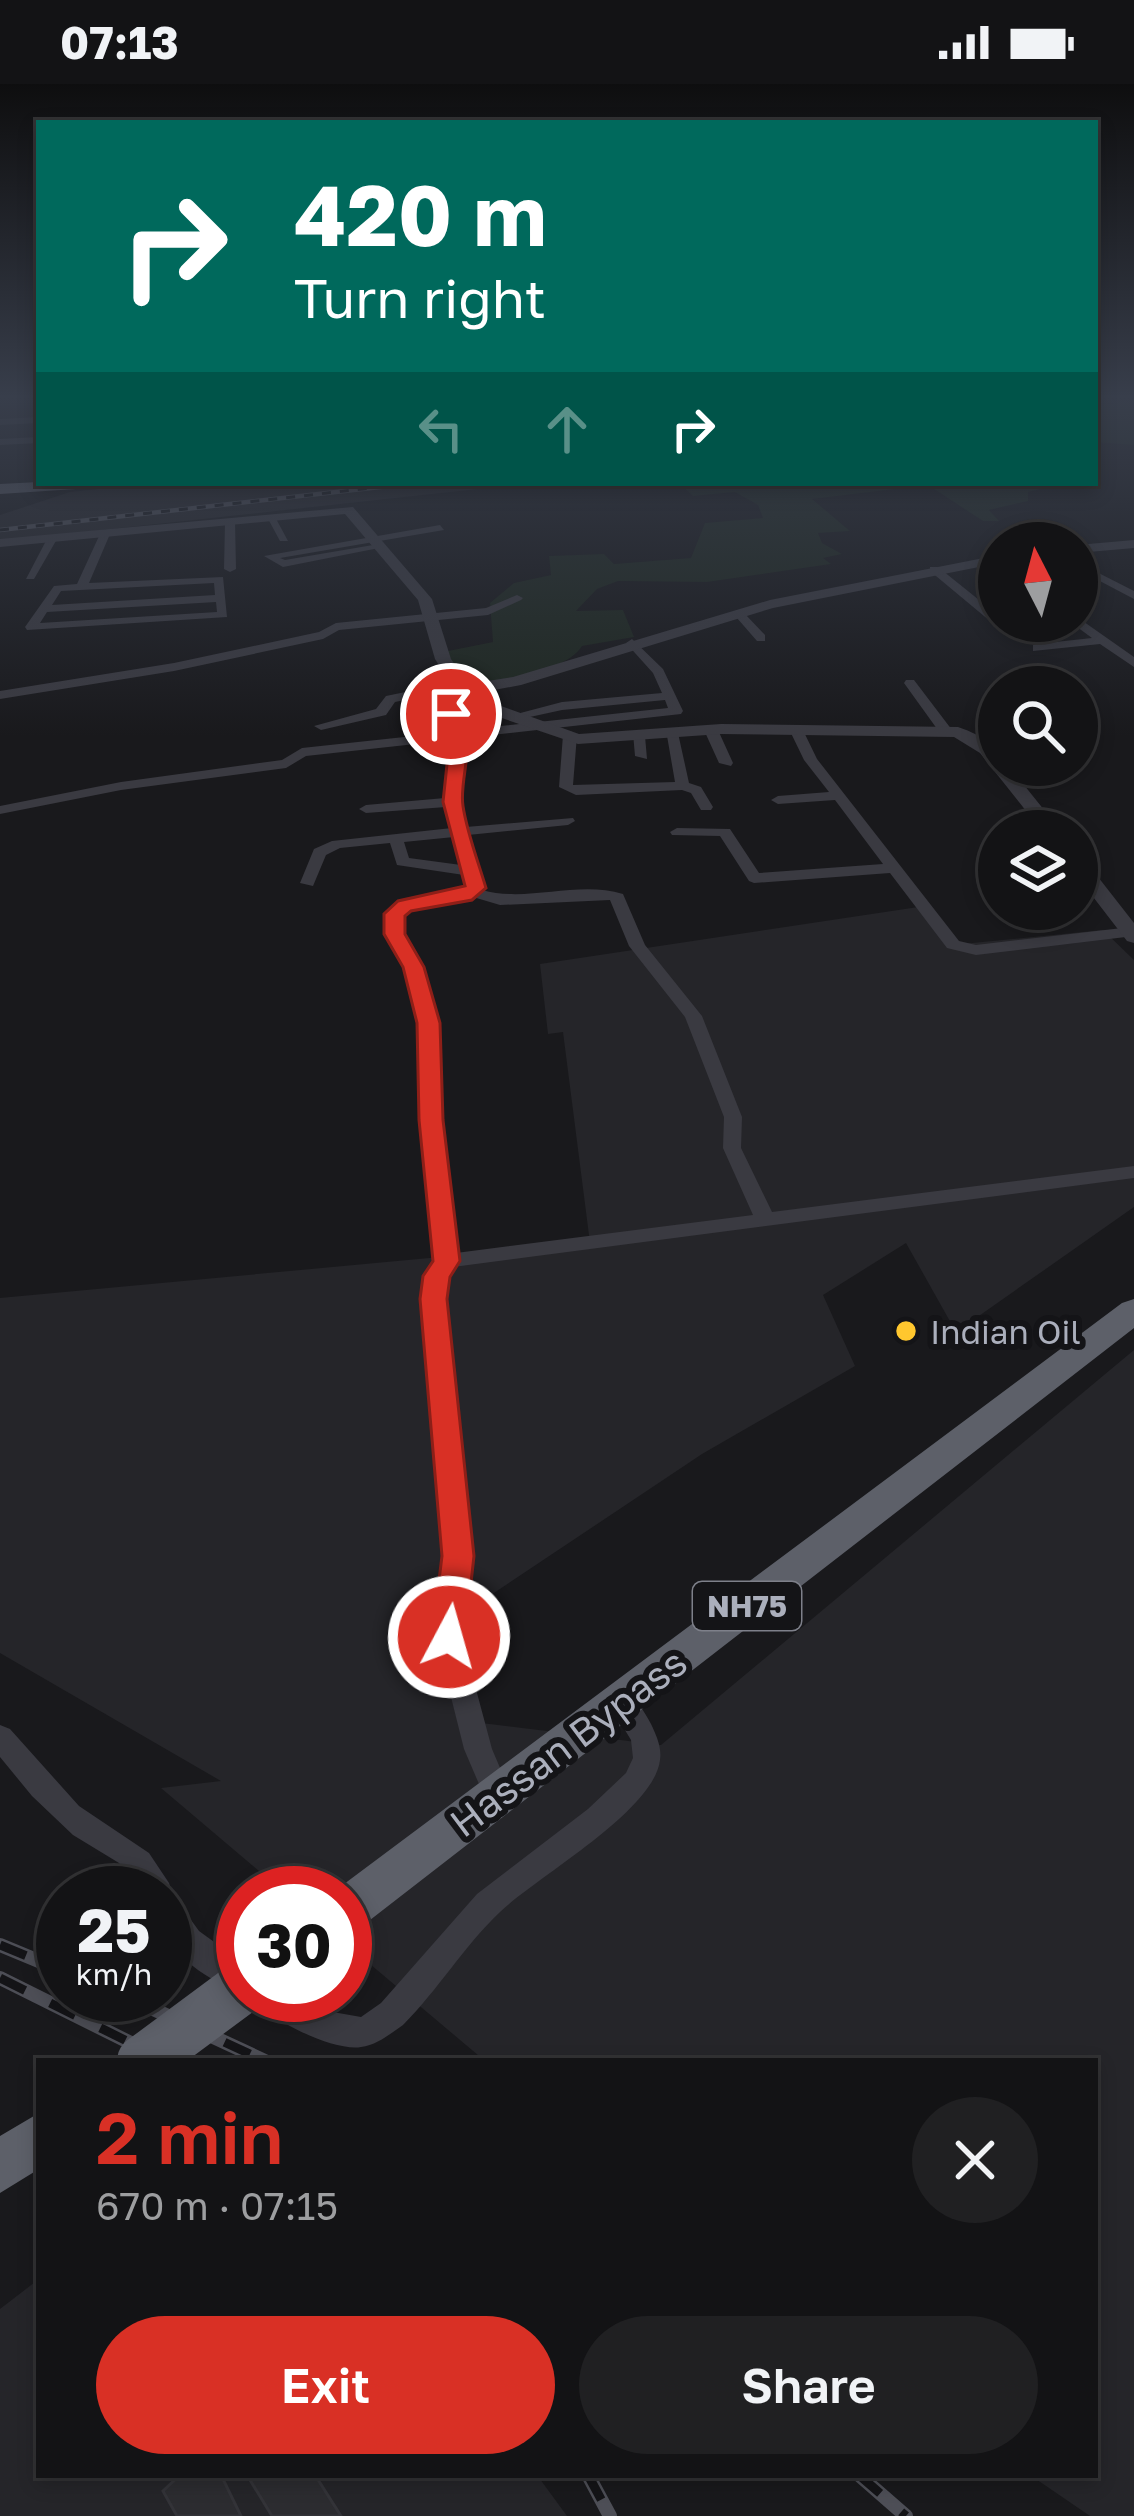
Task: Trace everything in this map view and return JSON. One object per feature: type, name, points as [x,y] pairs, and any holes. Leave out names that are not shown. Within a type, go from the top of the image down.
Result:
[{"type":"highway","name":"Hassan Bypass","points":[[372,1891],[1134,1311]]},
{"type":"highway","points":[[147,2058],[216,2004]]},
{"type":"highway","points":[[0,2167],[36,2140]]},
{"type":"street","points":[[0,543],[348,510],[425,599],[442,659],[464,691],[516,716],[594,740],[711,730],[945,730],[971,736],[986,749],[1035,810]]},
{"type":"street","points":[[270,517],[284,539]]},
{"type":"street","points":[[230,522],[230,569]]},
{"type":"street","points":[[375,542],[268,556],[283,564],[440,528]]},
{"type":"street","points":[[81,587],[105,534]]},
{"type":"street","points":[[30,577],[52,539]]},
{"type":"street","points":[[1098,547],[1134,544]]},
{"type":"street","points":[[321,726],[381,712],[391,699],[515,682],[770,604],[978,562]]},
{"type":"street","points":[[934,569],[978,605]]},
{"type":"street","points":[[1098,576],[1134,596]]},
{"type":"street","points":[[219,578],[219,598],[223,616],[31,627],[58,588],[219,578]]},
{"type":"street","points":[[42,609],[219,598]]},
{"type":"street","points":[[0,695],[175,667],[323,635],[336,627],[496,609],[518,598]]},
{"type":"street","points":[[741,616],[761,638]]},
{"type":"street","points":[[1098,636],[1134,663]]},
{"type":"street","points":[[1037,648],[1103,640]]},
{"type":"street","points":[[0,810],[121,786],[286,764],[302,752],[561,731],[671,713],[676,708],[658,672],[632,643]]},
{"type":"street","points":[[910,682],[945,730]]},
{"type":"street","points":[[464,691],[451,712],[459,736],[452,802],[472,882]]},
{"type":"street","points":[[516,716],[546,708],[670,696]]},
{"type":"street","points":[[711,730],[726,764]]},
{"type":"street","points":[[796,730],[811,760],[953,945],[963,950],[1132,934]]},
{"type":"street","points":[[561,731],[568,790],[683,786],[696,790],[706,807]]},
{"type":"street","points":[[671,733],[683,786]]},
{"type":"street","points":[[638,736],[642,756]]},
{"type":"street","points":[[778,800],[838,796]]},
{"type":"street","points":[[366,809],[452,802]]},
{"type":"street","points":[[308,883],[326,847],[568,821]]},
{"type":"street","points":[[676,832],[725,832],[754,878],[890,868]]},
{"type":"street","points":[[396,838],[402,862],[472,882],[500,900],[604,892],[617,897],[637,946],[693,1016],[733,1117],[732,1148],[766,1219]]},
{"type":"street","points":[[472,882],[394,914],[395,934],[414,967],[428,1023],[431,1120],[447,1261],[437,1276],[434,1299],[458,1556],[449,1637],[478,1749],[498,1796]]},
{"type":"street","points":[[1098,890],[1132,934]]},
{"type":"street","points":[[447,1261],[1134,1172]]},
{"type":"street","points":[[317,2022],[333,2031],[365,2032],[392,2016],[458,1933],[512,1880],[630,1792],[646,1766],[646,1738],[621,1702]]},
{"type":"street","points":[[0,1737],[70,1817],[126,1848],[146,1866]]},
{"type":"street","points":[[192,1948],[216,1967]]},
{"type":"shaded area","points":[[20,508],[299,508],[0,541],[0,515]]},
{"type":"shaded area","points":[[759,508],[823,508],[850,531],[818,533],[822,543],[842,554],[823,558],[831,564],[707,582],[618,581],[597,589],[576,611],[623,610],[634,637],[582,646],[547,669],[466,687],[449,663],[448,651],[493,642],[490,603],[514,583],[551,575],[549,556],[604,554],[614,564],[691,558],[705,523],[763,518]]},
{"type":"shaded area","points":[[964,508],[996,508],[989,510],[999,521],[983,521]]},
{"type":"shaded area","points":[[925,906],[952,945],[1103,930],[1134,960],[1134,1207],[956,1332],[906,1243],[823,1295],[855,1366],[702,1454],[449,1623],[465,1721],[661,1745],[1134,1350],[1134,2516],[1090,2516],[1034,2478],[1098,2478],[1098,2058],[481,2058],[372,1966],[372,1866],[253,1866],[161,1788],[221,1781],[0,1653],[0,1298],[590,1243],[563,1032],[548,1034],[540,964]]},
{"type":"shaded area","points":[[36,2281],[36,2478],[539,2478],[567,2516],[0,2516],[0,2309]]},
{"type":"building","points":[[177,2478],[222,2478],[241,2516],[177,2516],[163,2491]]},
{"type":"building","points":[[249,2478],[317,2478],[341,2516],[272,2516]]},
{"type":"railway","points":[[0,530],[190,508]]},
{"type":"railway","points":[[0,1945],[36,1960]]},
{"type":"railway","points":[[0,1978],[161,2058]]},
{"type":"railway","points":[[181,2022],[259,2058]]},
{"type":"railway","points":[[590,2478],[610,2516]]},
{"type":"railway","points":[[862,2478],[906,2516]]},
{"type":"place","name":"Indian Oil","points":[[906,1331]]},
{"type":"route","points":[[449,1637],[458,1556],[434,1299],[437,1276],[447,1261],[431,1120],[428,1023],[414,967],[397,941],[394,914],[405,906],[465,896],[476,888],[452,802],[459,736],[451,714]]}]
